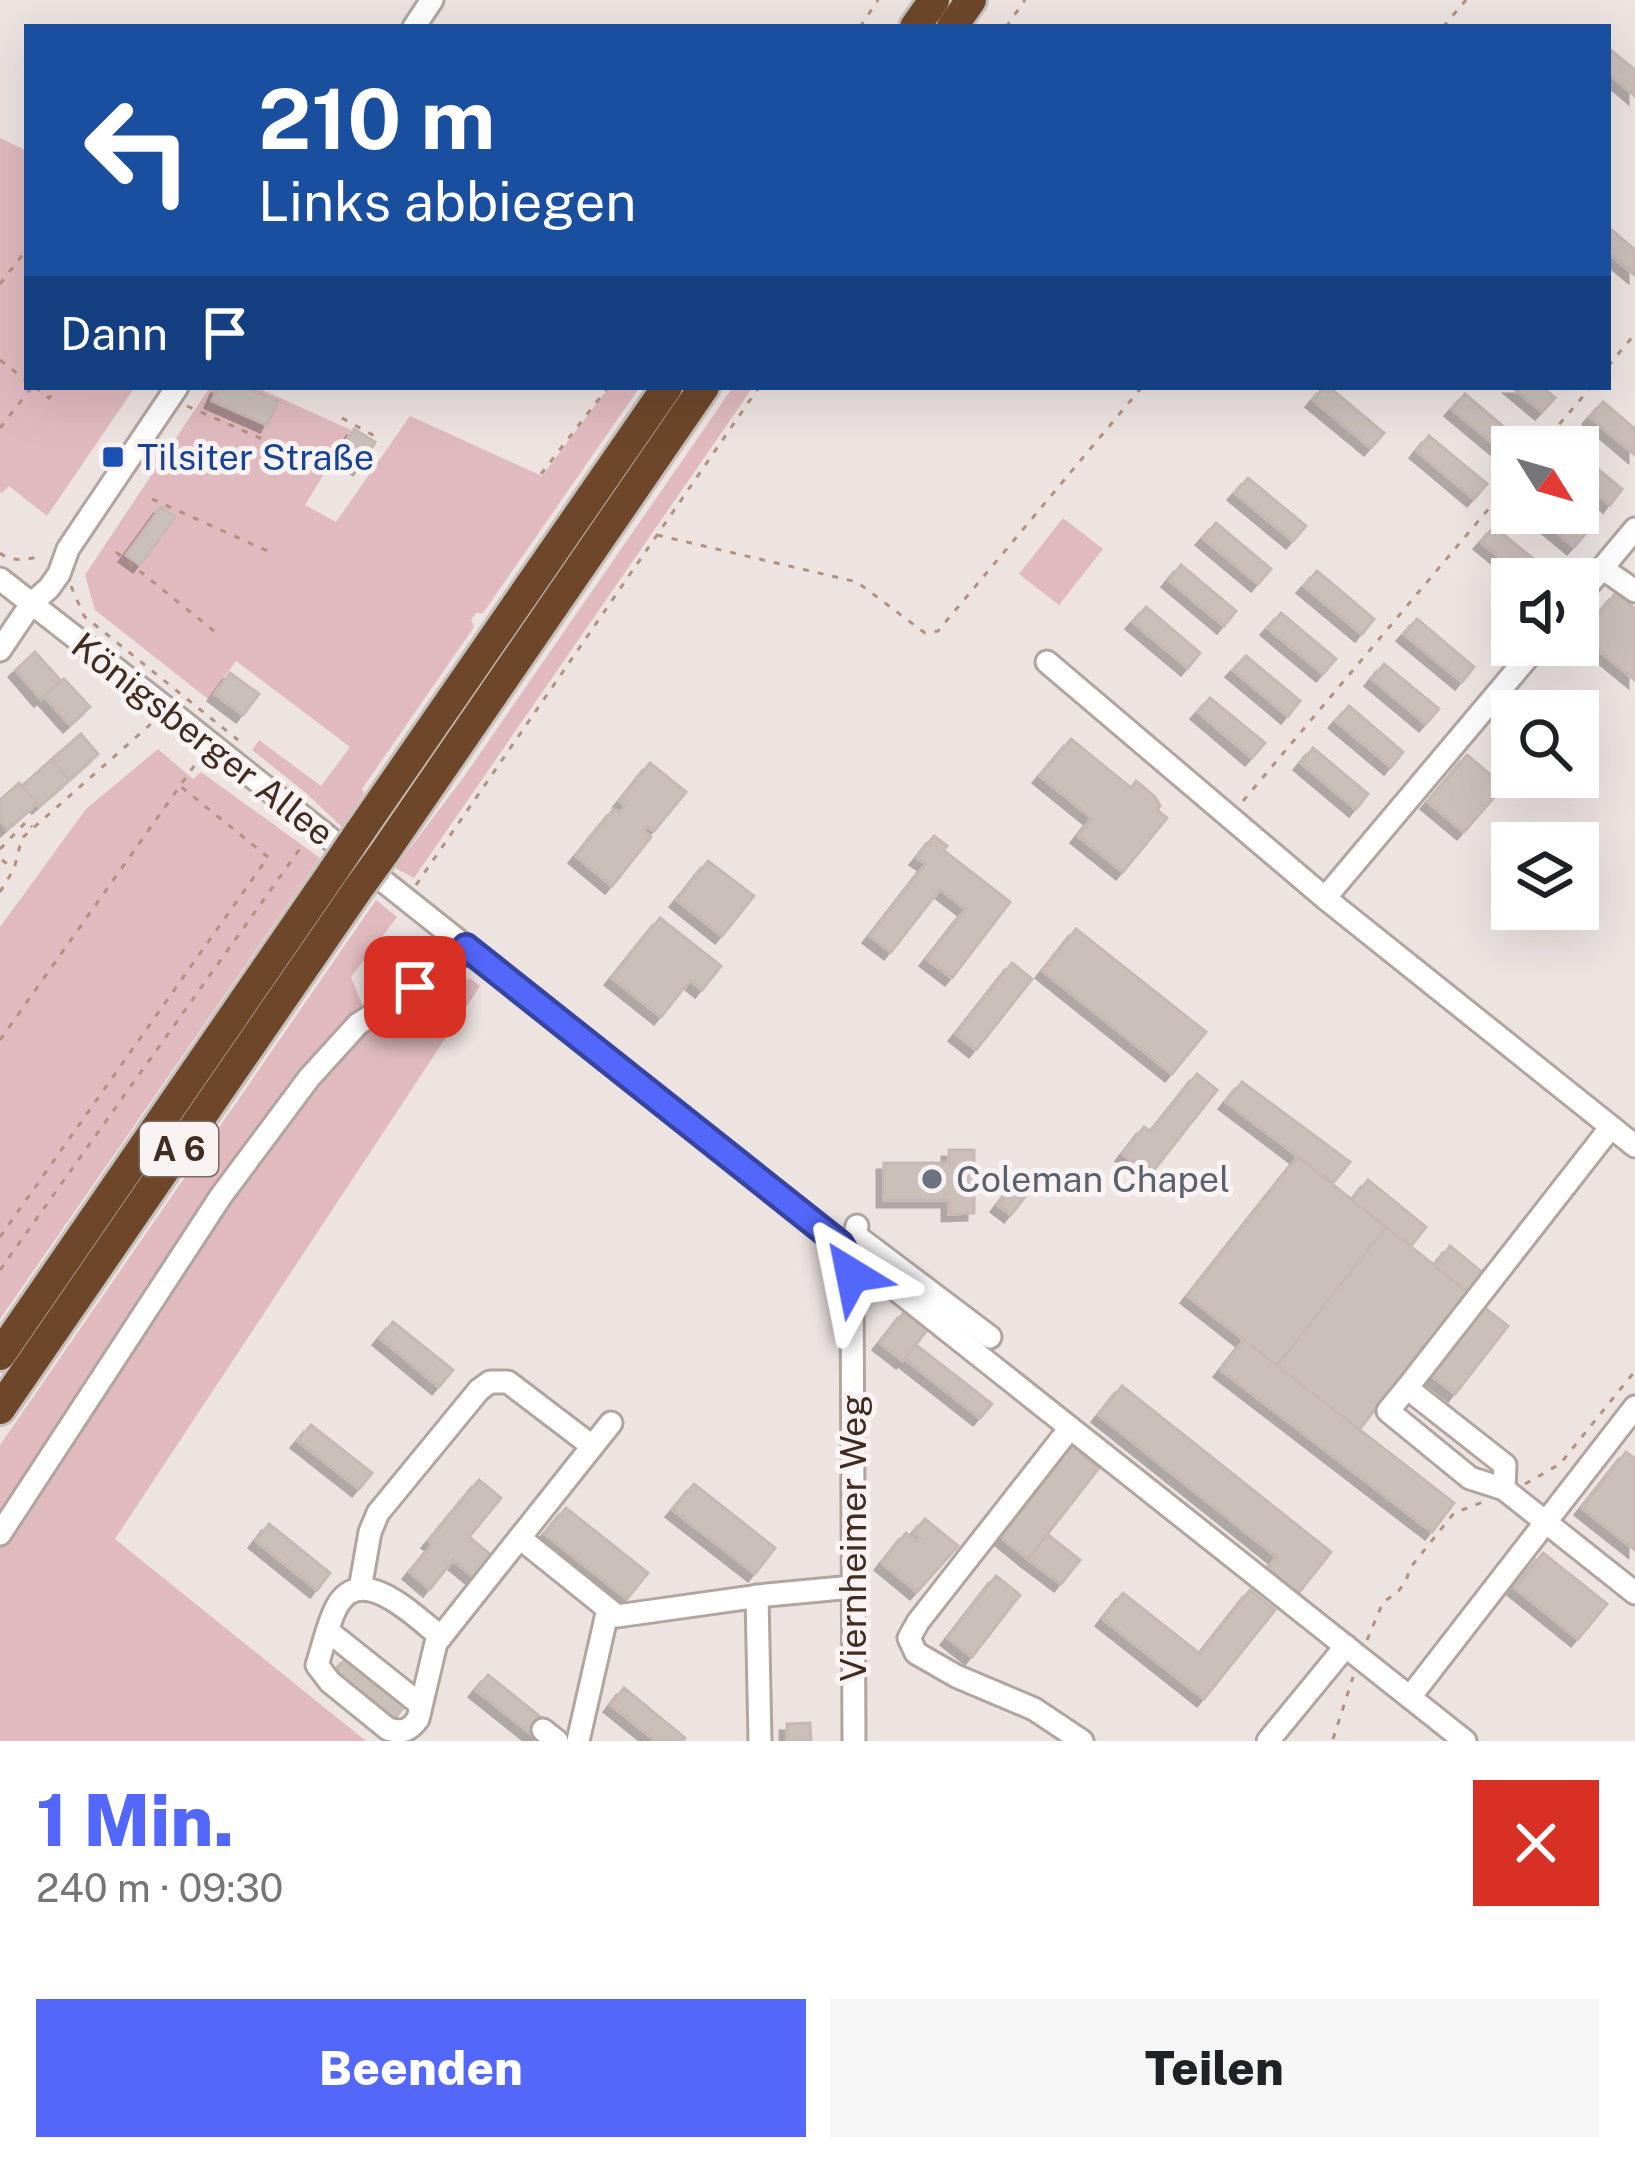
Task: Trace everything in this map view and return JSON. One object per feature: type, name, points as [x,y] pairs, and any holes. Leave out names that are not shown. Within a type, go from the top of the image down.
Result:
[{"type":"highway","name":"A 6","points":[[371,843],[665,390]]},
{"type":"highway","name":"A 6","points":[[0,1355],[702,390]]},
{"type":"highway","name":"A 6","points":[[0,1409],[346,879]]},
{"type":"street","points":[[0,650],[31,604],[38,580],[68,549],[173,392]]},
{"type":"street","points":[[1599,572],[1635,529]]},
{"type":"street","points":[[1602,568],[1635,591]]},
{"type":"street","name":"Königsberger Allee","points":[[0,579],[406,899]]},
{"type":"street","points":[[1047,662],[1325,898],[1635,1146]]},
{"type":"street","points":[[1325,898],[1520,666]]},
{"type":"street","points":[[406,899],[840,1244],[849,1259],[865,1265],[1465,1741]]},
{"type":"street","points":[[0,1534],[221,1196],[309,1078],[358,1024],[444,969],[466,947]]},
{"type":"street","points":[[1611,1126],[1407,1388],[1505,1466],[1506,1491],[1635,1593]]},
{"type":"street","name":"Viernheimer Weg","points":[[854,1741],[849,1259],[856,1231],[990,1337]]},
{"type":"street","points":[[360,1588],[378,1513],[490,1382],[508,1382],[592,1446]]},
{"type":"street","points":[[1410,1697],[1635,1407]]},
{"type":"street","points":[[440,1637],[378,1591],[360,1588],[349,1591],[337,1607],[317,1665],[330,1682],[388,1729],[399,1732],[412,1727],[436,1643],[611,1423]]},
{"type":"street","points":[[1070,1428],[909,1638],[916,1653],[956,1676],[1034,1709],[1082,1741]]},
{"type":"street","points":[[520,1538],[617,1616],[852,1588]]},
{"type":"street","points":[[757,1596],[760,1741]]},
{"type":"street","points":[[578,1741],[608,1609]]},
{"type":"street","points":[[328,1631],[421,1706]]},
{"type":"street","points":[[1268,1741],[1353,1652]]},
{"type":"path","points":[[1446,24],[1466,0]]},
{"type":"path","points":[[0,284],[24,253]]},
{"type":"path","points":[[1611,363],[1635,334]]},
{"type":"path","points":[[0,360],[24,379]]},
{"type":"path","points":[[0,428],[31,390]]},
{"type":"path","points":[[542,474],[606,390]]},
{"type":"path","points":[[406,899],[757,390]]},
{"type":"path","points":[[657,535],[857,582],[925,632],[938,632],[1140,390]]},
{"type":"path","points":[[1558,426],[1588,390]]},
{"type":"path","points":[[173,392],[195,410],[293,453]]},
{"type":"path","points":[[342,418],[380,439]]},
{"type":"path","points":[[152,500],[272,553]]},
{"type":"path","points":[[1229,817],[1491,506]]},
{"type":"path","points":[[116,553],[214,631]]},
{"type":"path","points":[[0,554],[41,559]]},
{"type":"path","points":[[66,581],[84,616],[238,739]]},
{"type":"path","points":[[0,892],[14,868],[22,838],[166,708]]},
{"type":"path","points":[[0,1040],[211,744]]},
{"type":"path","points":[[0,1237],[268,857],[179,784]]},
{"type":"path","points":[[0,849],[27,821],[34,828]]},
{"type":"path","points":[[0,1270],[315,827]]},
{"type":"path","points":[[2,860],[14,868]]},
{"type":"path","points":[[1333,1739],[1353,1652],[1383,1602],[1397,1593],[1410,1568],[1454,1513],[1560,1464],[1635,1371]]},
{"type":"shaded area","points":[[0,138],[24,150],[24,390],[133,390],[47,516],[9,486],[0,492]]},
{"type":"shaded area","points":[[208,390],[263,390],[351,430],[305,505],[336,522],[410,416],[542,476],[607,390],[638,390],[483,613],[471,620],[474,627],[362,789],[364,793],[342,827],[252,750],[259,740],[321,786],[350,747],[236,661],[208,699],[95,610],[85,575]]},
{"type":"shaded area","points":[[731,390],[751,390],[414,878],[395,868],[463,778]]},
{"type":"shaded area","points":[[1063,518],[1103,549],[1059,605],[1019,574]]},
{"type":"shaded area","points":[[158,749],[193,779],[201,772],[320,858],[0,1319],[0,927],[86,809]]},
{"type":"shaded area","points":[[376,900],[397,917],[351,977],[364,1009],[0,1519],[0,1445]]},
{"type":"shaded area","points":[[470,978],[480,986],[115,1539],[366,1741],[0,1741],[0,1545],[226,1199],[315,1083],[364,1031]]},
{"type":"building","points":[[1611,50],[1635,70],[1635,96],[1611,76]]},
{"type":"building","points":[[1611,230],[1635,250],[1635,275],[1611,255]]},
{"type":"building","points":[[217,390],[252,390],[278,401],[267,425],[212,401]]},
{"type":"building","points":[[1321,390],[1333,390],[1384,433],[1371,448],[1313,400]]},
{"type":"building","points":[[1516,390],[1546,390],[1555,398],[1542,412]]},
{"type":"building","points":[[1465,394],[1503,426],[1491,426],[1491,442],[1452,409]]},
{"type":"building","points":[[1603,402],[1635,429],[1635,455],[1590,417]]},
{"type":"building","points":[[354,429],[375,442],[360,468],[338,454]]},
{"type":"building","points":[[1429,436],[1487,484],[1474,499],[1417,451]]},
{"type":"building","points":[[1599,470],[1622,489],[1610,505],[1599,496]]},
{"type":"building","points":[[1248,478],[1306,526],[1293,541],[1235,493]]},
{"type":"building","points":[[161,507],[175,517],[140,565],[126,555]]},
{"type":"building","points":[[1216,523],[1271,569],[1258,584],[1203,538]]},
{"type":"building","points":[[1491,530],[1503,534],[1532,558],[1500,558],[1481,542]]},
{"type":"building","points":[[1558,534],[1585,534],[1574,547]]},
{"type":"building","points":[[1181,565],[1236,611],[1224,626],[1169,580]]},
{"type":"building","points":[[1317,571],[1374,619],[1362,634],[1304,586]]},
{"type":"building","points":[[1616,593],[1635,609],[1635,680],[1599,651],[1599,614]]},
{"type":"building","points":[[1146,607],[1200,653],[1188,668],[1133,622]]},
{"type":"building","points":[[1281,613],[1336,659],[1323,674],[1268,628]]},
{"type":"building","points":[[1417,619],[1474,667],[1462,682],[1404,634]]},
{"type":"building","points":[[35,652],[61,681],[41,699],[16,670]]},
{"type":"building","points":[[1246,656],[1300,701],[1288,716],[1233,670]]},
{"type":"building","points":[[1384,664],[1439,709],[1426,724],[1372,679]]},
{"type":"building","points":[[230,673],[259,694],[243,715],[215,694]]},
{"type":"building","points":[[64,679],[90,707],[70,725],[44,696]]},
{"type":"building","points":[[1210,698],[1265,743],[1252,758],[1198,712]]},
{"type":"building","points":[[1349,706],[1403,752],[1391,767],[1336,721]]},
{"type":"building","points":[[81,734],[98,754],[69,780],[51,760]]},
{"type":"building","points":[[1071,739],[1131,788],[1136,781],[1155,797],[1157,810],[1167,818],[1123,872],[1078,836],[1092,818],[1040,776]]},
{"type":"building","points":[[1313,748],[1368,794],[1356,809],[1301,763]]},
{"type":"building","points":[[1467,755],[1491,775],[1494,798],[1464,832],[1428,802]]},
{"type":"building","points":[[51,760],[69,780],[39,806],[22,786]]},
{"type":"building","points":[[650,763],[686,792],[654,831],[647,826],[643,831],[651,837],[612,886],[576,856],[614,809],[620,813],[626,806],[620,801]]},
{"type":"building","points":[[19,783],[37,803],[7,829],[0,820],[0,800]]},
{"type":"building","points":[[934,836],[947,846],[943,850],[1010,902],[952,978],[927,959],[966,909],[940,889],[891,952],[870,936],[926,864],[917,858]]},
{"type":"building","points":[[708,861],[754,896],[722,936],[677,900]]},
{"type":"building","points":[[660,918],[721,966],[702,990],[690,980],[661,1017],[612,978]]},
{"type":"building","points":[[1076,929],[1206,1032],[1172,1074],[1043,971]]},
{"type":"building","points":[[1012,963],[1032,979],[976,1050],[956,1034]]},
{"type":"building","points":[[1197,1074],[1217,1090],[1150,1175],[1123,1154],[1144,1127],[1151,1132]]},
{"type":"building","points":[[1242,1082],[1350,1162],[1333,1183],[1226,1102]]},
{"type":"building","name":"Coleman Chapel","points":[[949,1150],[974,1150],[974,1170],[981,1182],[974,1193],[974,1213],[949,1214],[949,1200],[884,1200],[884,1163],[949,1163]]},
{"type":"building","points":[[1298,1157],[1386,1227],[1277,1366],[1188,1296]]},
{"type":"building","points":[[1368,1180],[1426,1227],[1411,1246],[1352,1200]]},
{"type":"building","points":[[1014,1184],[1027,1194],[1011,1215],[998,1205]]},
{"type":"building","points":[[1386,1227],[1468,1292],[1359,1430],[1277,1366]]},
{"type":"building","points":[[1450,1246],[1483,1273],[1468,1292],[1435,1266]]},
{"type":"building","points":[[1481,1305],[1508,1326],[1455,1394],[1428,1373]]},
{"type":"building","points":[[905,1311],[928,1329],[903,1361],[880,1343]]},
{"type":"building","points":[[393,1322],[453,1370],[439,1387],[380,1338]]},
{"type":"building","points":[[1244,1340],[1454,1503],[1432,1532],[1221,1370]]},
{"type":"building","points":[[916,1345],[992,1404],[980,1418],[905,1359]]},
{"type":"building","points":[[1122,1386],[1331,1552],[1297,1595],[1266,1570],[1277,1557],[1099,1415]]},
{"type":"building","points":[[311,1425],[372,1473],[359,1489],[298,1441]]},
{"type":"building","points":[[1072,1446],[1099,1468],[1028,1559],[1001,1537]]},
{"type":"building","points":[[1626,1452],[1635,1459],[1635,1550],[1582,1508]]},
{"type":"building","points":[[479,1480],[501,1498],[469,1537],[492,1556],[475,1578],[453,1560],[430,1589],[410,1572]]},
{"type":"building","points":[[694,1484],[775,1548],[755,1574],[673,1510]]},
{"type":"building","points":[[566,1508],[648,1573],[627,1599],[545,1534]]},
{"type":"building","points":[[925,1519],[958,1546],[917,1592],[882,1563],[906,1533],[916,1542],[921,1539],[914,1533]]},
{"type":"building","points":[[269,1524],[330,1573],[317,1590],[256,1541]]},
{"type":"building","points":[[1047,1534],[1080,1560],[1061,1584],[1028,1559]]},
{"type":"building","points":[[1543,1553],[1607,1604],[1578,1639],[1515,1588]]},
{"type":"building","points":[[996,1576],[1020,1595],[972,1657],[948,1638]]},
{"type":"building","points":[[1250,1590],[1275,1610],[1204,1699],[1103,1619],[1123,1593],[1200,1654]]},
{"type":"building","points":[[347,1657],[407,1703],[394,1719],[335,1672]]},
{"type":"building","points":[[488,1675],[548,1723],[536,1738],[476,1690]]},
{"type":"building","points":[[624,1688],[683,1741],[656,1741],[611,1705]]},
{"type":"building","points":[[810,1723],[811,1741],[787,1741],[787,1724]]},
{"type":"place","name":"Tilsiter Straße","points":[[113,457]]},
{"type":"place","name":"Coleman Chapel","points":[[932,1179]]},
{"type":"route","points":[[415,987],[444,969],[466,947],[840,1244],[852,1275]]}]
